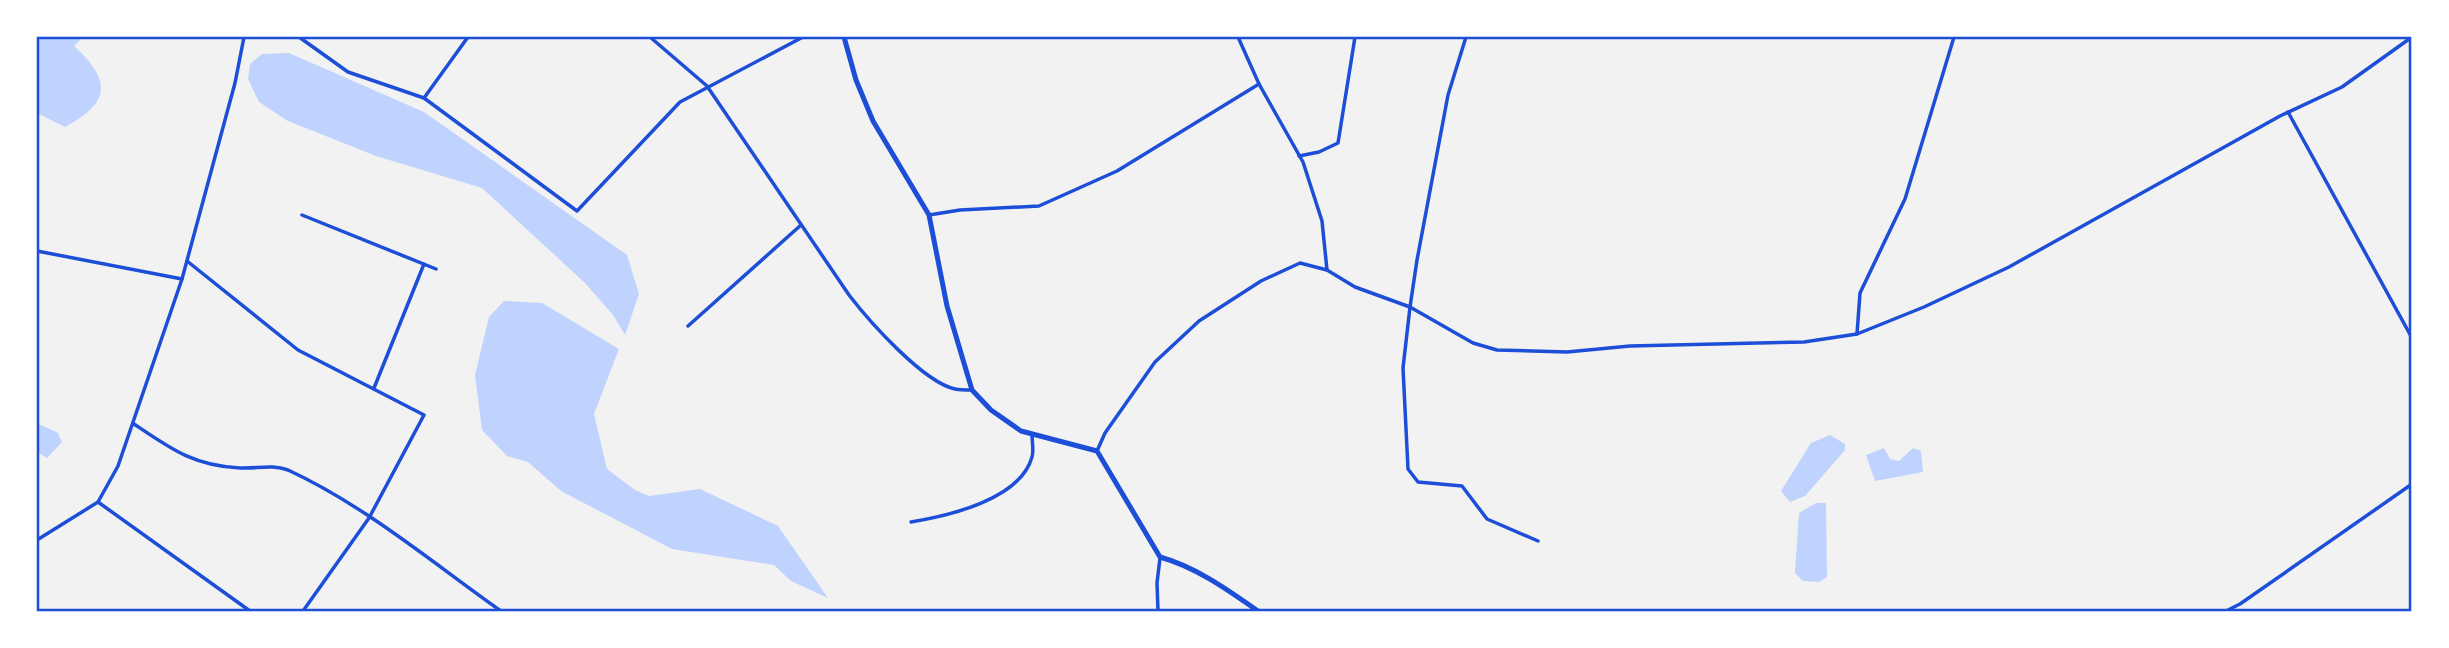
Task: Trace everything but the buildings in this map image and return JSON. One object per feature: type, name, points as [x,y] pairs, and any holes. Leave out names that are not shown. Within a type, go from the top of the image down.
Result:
[{"type":"street","points":[[37,540],[99,502],[118,466],[182,279],[235,83],[244,37]]},
{"type":"street","points":[[299,37],[348,72],[424,98],[577,211],[680,102],[803,37]]},
{"type":"street","points":[[424,98],[468,37]]},
{"type":"street","points":[[650,37],[707,86],[849,295],[885,337],[928,374],[953,389],[972,390]]},
{"type":"street","points":[[844,37],[856,80],[873,121],[929,215],[947,306],[972,390],[1005,421],[1032,435],[1097,451],[1160,557],[1158,611]]},
{"type":"street","points":[[1238,37],[1259,84],[1299,156],[1322,221],[1327,270]]},
{"type":"street","points":[[1299,156],[1320,152],[1338,143],[1355,37]]},
{"type":"street","points":[[1466,37],[1448,95],[1410,307],[1403,368],[1408,470],[1418,482],[1462,486],[1487,519],[1538,541]]},
{"type":"street","points":[[1857,334],[1860,293],[1905,199],[1954,37]]},
{"type":"street","points":[[1097,451],[1105,433],[1155,362],[1199,321],[1261,281],[1300,263],[1327,270],[1354,287],[1410,307],[1473,343],[1497,350],[1567,352],[1630,346],[1804,342],[1857,334],[1924,307],[2009,267],[2288,112],[2342,87],[2412,37]]},
{"type":"street","points":[[929,215],[960,209],[1039,206],[1117,171],[1259,84]]},
{"type":"street","points":[[2288,112],[2412,338]]},
{"type":"street","points":[[302,215],[436,270]]},
{"type":"street","points":[[688,326],[801,225]]},
{"type":"street","points":[[37,251],[182,279]]},
{"type":"street","points":[[187,261],[298,350],[424,415],[369,517],[303,611]]},
{"type":"street","points":[[374,388],[424,264]]},
{"type":"street","points":[[134,424],[193,460],[241,468],[271,466],[285,469],[342,498],[501,611]]},
{"type":"street","points":[[911,522],[967,510],[997,495],[1020,478],[1032,457],[1032,435]]},
{"type":"street","points":[[2226,611],[2240,604],[2412,484]]},
{"type":"street","points":[[99,502],[250,611]]},
{"type":"street","points":[[1160,557],[1179,562],[1230,591],[1258,611]]},
{"type":"water","points":[[37,37],[83,37],[74,46],[95,69],[100,80],[101,90],[91,109],[65,127],[37,113]]},
{"type":"water","points":[[289,53],[424,112],[627,255],[639,294],[625,335],[613,315],[585,283],[482,188],[376,156],[288,121],[259,102],[248,79],[250,64],[262,54]]},
{"type":"water","points":[[504,301],[542,303],[619,349],[594,414],[607,469],[635,490],[649,496],[700,489],[778,526],[828,598],[791,581],[774,565],[672,549],[561,491],[528,462],[507,456],[482,430],[475,375],[489,317]]},
{"type":"water","points":[[37,423],[58,433],[62,442],[47,458],[37,452]]},
{"type":"water","points":[[1830,435],[1845,444],[1845,450],[1805,496],[1790,502],[1781,491],[1811,443]]},
{"type":"water","points":[[1884,448],[1890,459],[1899,461],[1913,448],[1921,451],[1923,472],[1875,481],[1866,455]]},
{"type":"water","points":[[1816,503],[1826,503],[1827,577],[1819,582],[1803,581],[1795,573],[1799,513]]}]
